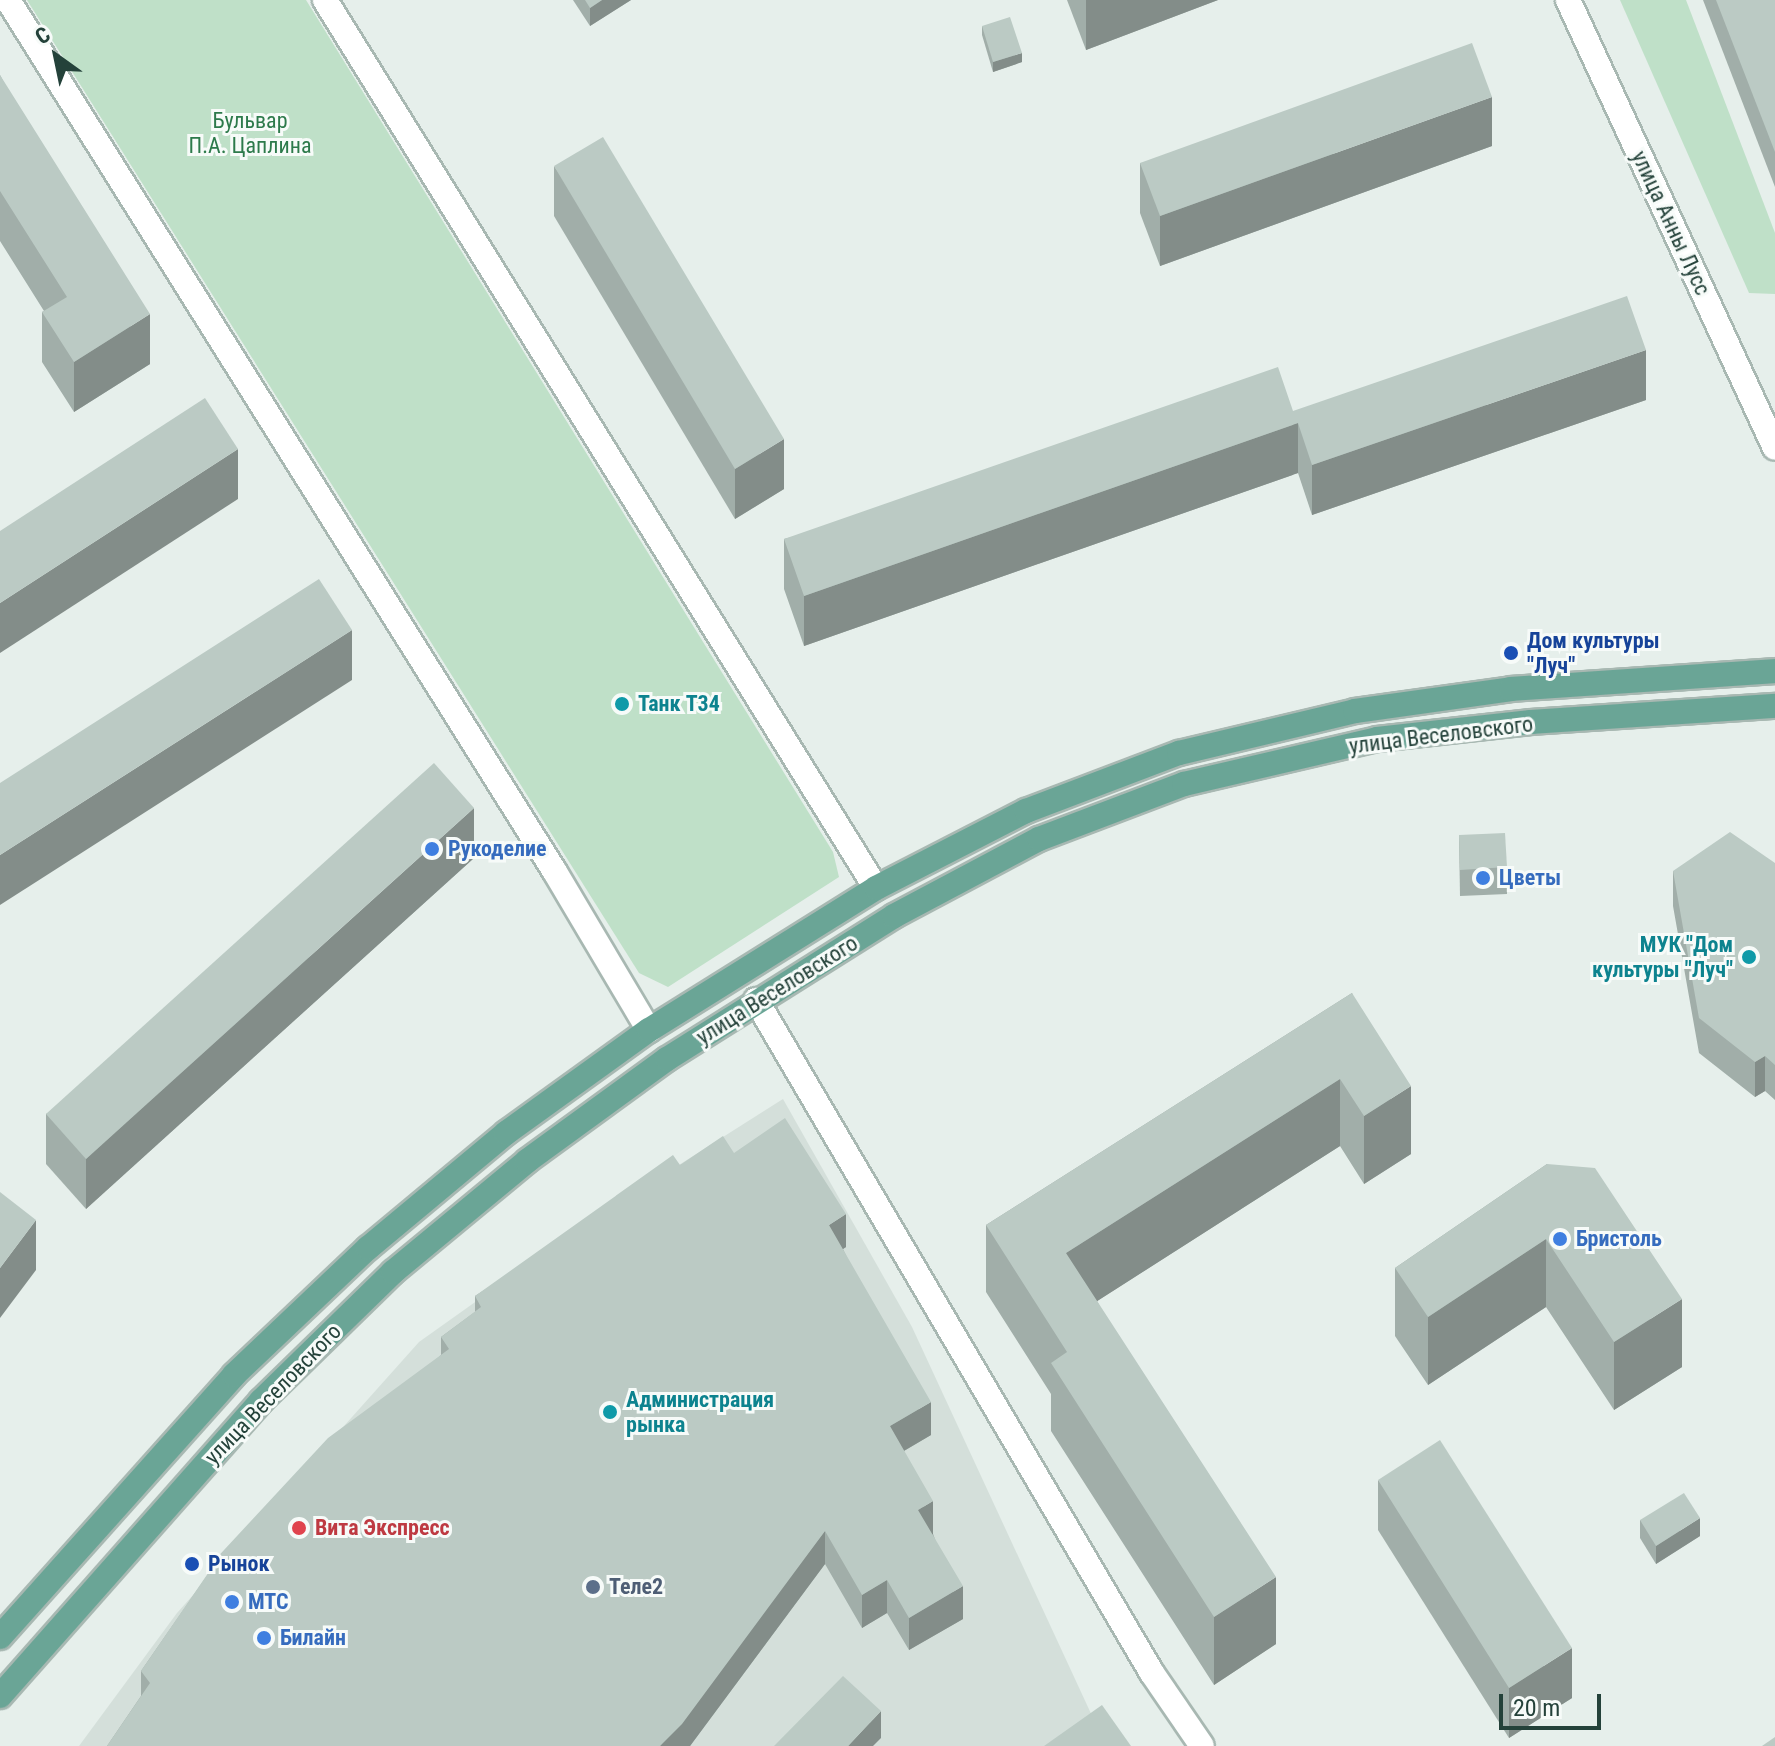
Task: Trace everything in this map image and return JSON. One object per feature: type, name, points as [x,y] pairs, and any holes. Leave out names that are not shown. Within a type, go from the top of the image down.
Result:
[{"type":"main road","name":"улица Веселовского","points":[[0,1637],[234,1375],[368,1248],[506,1133],[649,1030],[876,888],[1026,811],[1193,750],[1355,711],[1511,689],[1775,671]]},
{"type":"main road","name":"улица Веселовского","points":[[0,1696],[261,1401],[393,1272],[527,1161],[667,1059],[756,1000],[894,916],[1039,839],[1184,784],[1377,739],[1531,722],[1775,706]]},
{"type":"main road","points":[[876,888],[894,916]]},
{"type":"main road","points":[[649,1030],[667,1059]]},
{"type":"street","points":[[8,0],[547,859],[649,1030]]},
{"type":"street","points":[[325,0],[876,888]]},
{"type":"street","name":"улица Анны Лусс","points":[[1568,0],[1775,447]]},
{"type":"street","points":[[756,1000],[1152,1673],[1202,1746]]},
{"type":"shaded area","points":[[783,1099],[912,1327],[1106,1746],[79,1746],[177,1613],[419,1342],[578,1229]]},
{"type":"green space","name":"Бульвар П.А. Цаплина","points":[[27,0],[306,0],[833,852],[839,877],[668,987],[639,973]]},
{"type":"green space","points":[[1620,0],[1686,0],[1775,233],[1775,294],[1749,293]]},
{"type":"building","points":[[585,0],[602,0],[590,8]]},
{"type":"building","points":[[1716,0],[1775,0],[1775,152]]},
{"type":"building","points":[[1010,17],[1022,53],[993,62],[982,26]]},
{"type":"building","points":[[1472,43],[1492,97],[1160,216],[1140,163]]},
{"type":"building","points":[[0,75],[150,314],[74,362],[42,312],[67,297],[0,191]]},
{"type":"building","points":[[603,137],[784,439],[735,469],[554,166]]},
{"type":"building","points":[[1627,296],[1646,350],[1312,465],[1298,423],[804,596],[784,539],[1278,367],[1293,411]]},
{"type":"building","points":[[205,398],[238,449],[0,603],[0,531]]},
{"type":"building","points":[[319,579],[352,630],[0,855],[0,783]]},
{"type":"building","points":[[434,763],[474,808],[86,1159],[46,1114]]},
{"type":"building","points":[[1730,832],[1775,863],[1775,1065],[1765,1056],[1755,1062],[1699,1018],[1673,871]]},
{"type":"building","points":[[1505,833],[1507,867],[1460,870],[1459,835]]},
{"type":"building","points":[[1352,993],[1411,1086],[1364,1116],[1340,1079],[1066,1253],[1276,1577],[1214,1617],[1051,1363],[1067,1352],[986,1225]]},
{"type":"building","points":[[785,1118],[846,1214],[829,1225],[931,1402],[890,1426],[933,1501],[918,1510],[963,1586],[909,1618],[887,1580],[862,1595],[825,1531],[682,1724],[660,1746],[107,1746],[150,1683],[141,1671],[213,1566],[211,1564],[328,1438],[449,1349],[441,1337],[481,1307],[475,1296],[673,1155],[680,1165],[723,1136],[734,1153]]},
{"type":"building","points":[[1547,1164],[1595,1168],[1682,1299],[1614,1342],[1546,1239],[1428,1317],[1395,1268]]},
{"type":"building","points":[[0,1192],[36,1220],[0,1268]]},
{"type":"building","points":[[1440,1440],[1572,1648],[1509,1688],[1378,1480]]},
{"type":"building","points":[[1684,1493],[1700,1518],[1656,1546],[1640,1520]]},
{"type":"building","points":[[843,1676],[881,1711],[848,1746],[774,1746]]},
{"type":"building","points":[[1102,1705],[1131,1746],[1044,1746]]},
{"type":"building","points":[[1775,1737],[1775,1746],[1762,1746]]},
{"type":"place","name":"Дом культуры \"Луч\"","points":[[1511,653]]},
{"type":"place","name":"Танк T34","points":[[622,704]]},
{"type":"place","name":"Рукоделие","points":[[432,849]]},
{"type":"place","name":"Цветы","points":[[1483,878]]},
{"type":"place","name":"МУК \"Дом культуры \"Луч\"","points":[[1749,957]]},
{"type":"place","name":"Бристоль","points":[[1560,1239]]},
{"type":"place","name":"Администрация рынка","points":[[610,1412]]},
{"type":"place","name":"Вита Экспресс","points":[[299,1528]]},
{"type":"place","name":"Рынок","points":[[192,1564]]},
{"type":"place","name":"Теле2","points":[[593,1587]]},
{"type":"place","name":"МТС","points":[[232,1602]]},
{"type":"place","name":"Билайн","points":[[264,1638]]}]
